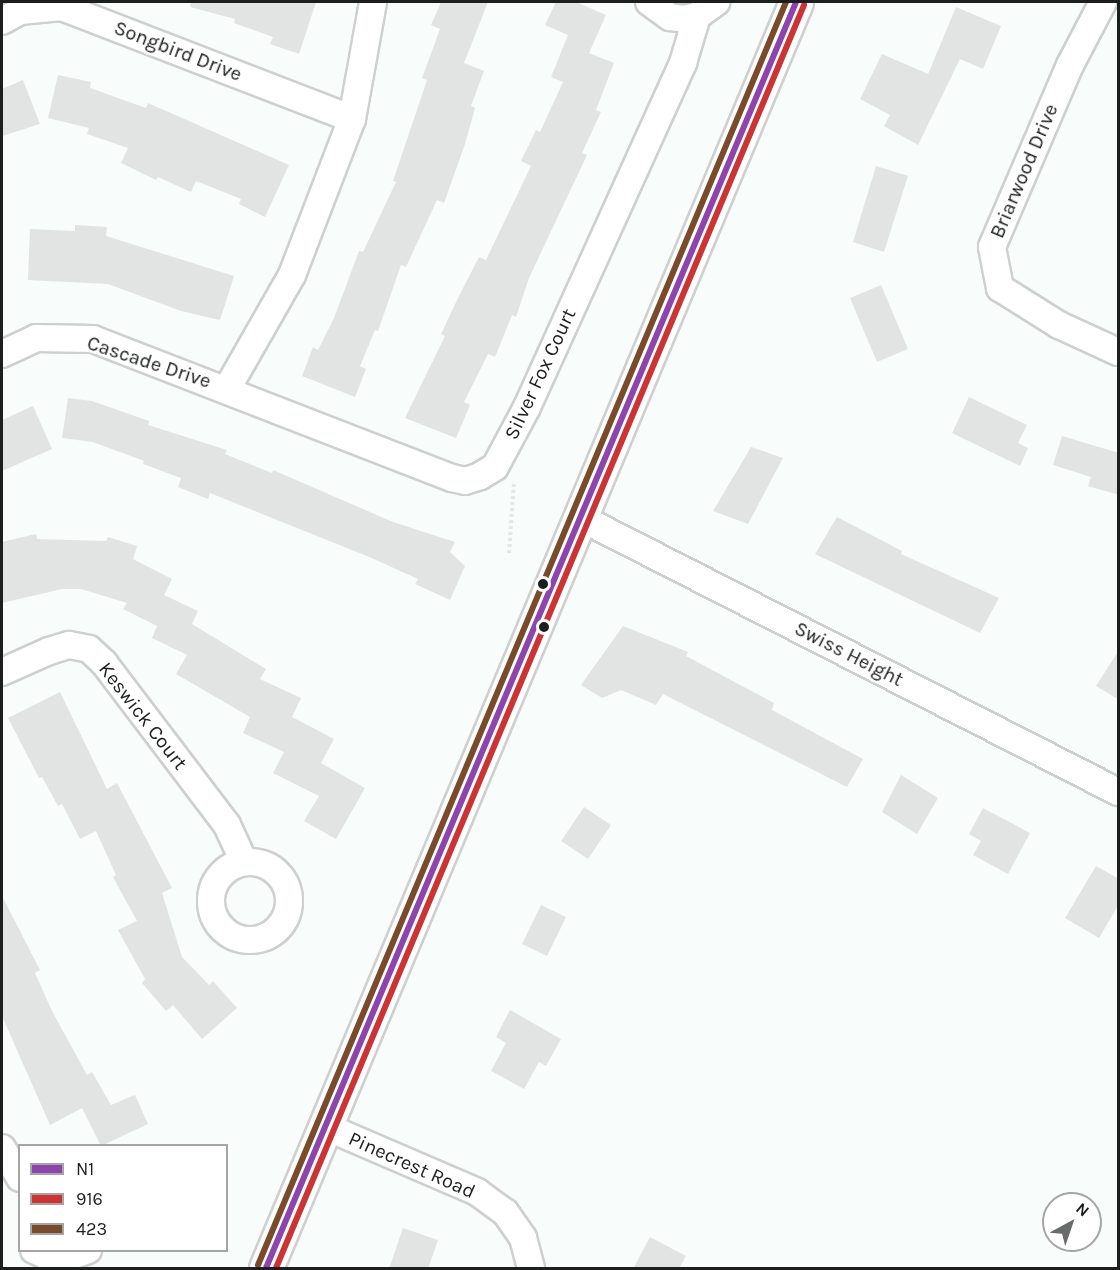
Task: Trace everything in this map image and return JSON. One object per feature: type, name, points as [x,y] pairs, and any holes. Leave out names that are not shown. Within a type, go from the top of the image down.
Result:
[{"type":"main road","points":[[266,1269],[796,2]]},
{"type":"street","points":[[373,2],[352,119],[291,275],[227,388],[452,478],[465,481],[495,467]]},
{"type":"street","name":"Silver Fox Court","points":[[649,2],[670,17],[706,9]]},
{"type":"street","name":"Briarwood Drive","points":[[1103,2],[1070,65],[992,247],[1000,288],[1059,326],[1119,352]]},
{"type":"street","name":"Songbird Drive","points":[[2,21],[20,11],[62,7],[352,119]]},
{"type":"street","name":"Silver Fox Court","points":[[495,467],[527,407],[706,9]]},
{"type":"street","name":"Cascade Drive","points":[[2,354],[36,338],[93,339],[227,388]]},
{"type":"street","name":"Swiss Height","points":[[579,517],[1119,792]]},
{"type":"street","name":"Keswick Court","points":[[2,672],[49,651],[69,645],[88,649],[104,663],[227,825],[244,862]]},
{"type":"street","name":"Pinecrest Road","points":[[324,1126],[477,1192],[505,1212],[523,1238],[531,1269]]},
{"type":"street","points":[[2,1148],[18,1175]]},
{"type":"street","points":[[36,1252],[58,1261],[85,1252]]},
{"type":"path","points":[[495,467],[514,474],[509,553]]},
{"type":"building","points":[[191,2],[316,2],[299,54],[270,44],[273,37],[234,23],[235,19],[190,7]]},
{"type":"building","points":[[441,2],[488,2],[464,63],[484,71],[471,106],[475,108],[465,144],[444,203],[437,200],[406,267],[401,265],[378,331],[375,330],[360,366],[366,369],[355,397],[302,376],[313,347],[318,350],[334,318],[359,251],[363,252],[396,182],[393,181],[427,80],[422,78],[440,29],[431,25]]},
{"type":"building","points":[[556,2],[576,2],[606,15],[589,53],[614,63],[596,110],[601,112],[582,153],[587,155],[529,278],[516,317],[512,315],[495,357],[488,354],[464,402],[470,405],[456,438],[405,418],[445,336],[441,334],[458,298],[479,257],[486,260],[531,166],[521,161],[536,130],[540,132],[563,82],[551,77],[568,35],[545,25]]},
{"type":"building","points":[[956,7],[1001,26],[983,69],[960,59],[918,145],[884,126],[890,115],[860,99],[882,54],[928,74]]},
{"type":"building","points":[[58,75],[91,82],[90,88],[146,108],[148,103],[289,165],[265,217],[239,204],[241,199],[196,181],[191,192],[158,177],[156,180],[121,163],[128,148],[87,134],[89,128],[48,118]]},
{"type":"building","points":[[23,80],[40,124],[2,136],[2,89]]},
{"type":"building","points":[[876,166],[908,176],[884,252],[853,242]]},
{"type":"building","points":[[75,225],[107,227],[106,236],[234,276],[220,320],[181,311],[108,284],[28,280],[30,229],[75,231]]},
{"type":"building","points":[[881,285],[908,349],[877,362],[850,298]]},
{"type":"building","points":[[969,397],[1027,425],[1018,443],[1028,448],[1020,466],[952,433]]},
{"type":"building","points":[[68,398],[92,401],[149,421],[148,425],[227,450],[225,454],[272,473],[273,470],[393,522],[455,542],[450,552],[465,566],[450,600],[415,584],[418,579],[367,556],[210,493],[208,499],[178,487],[181,478],[143,464],[144,461],[93,442],[62,438]]},
{"type":"building","points":[[33,406],[52,449],[2,471],[2,420]]},
{"type":"building","points":[[1062,436],[1119,453],[1119,495],[1088,486],[1091,477],[1053,465]]},
{"type":"building","points":[[751,447],[783,458],[748,524],[713,511]]},
{"type":"building","points":[[837,517],[902,551],[901,554],[999,598],[980,633],[815,554]]},
{"type":"building","points":[[36,534],[37,539],[106,541],[108,537],[137,546],[133,559],[172,579],[164,595],[198,611],[192,624],[266,669],[260,679],[301,698],[292,717],[334,739],[321,763],[365,788],[336,839],[304,821],[319,796],[273,773],[284,752],[243,733],[250,717],[176,674],[187,655],[152,638],[157,626],[123,609],[127,603],[81,589],[62,589],[2,603],[2,542]]},
{"type":"building","points":[[623,626],[688,652],[686,656],[774,703],[772,710],[863,759],[847,787],[663,694],[656,705],[621,690],[602,698],[581,685]]},
{"type":"building","points":[[1119,650],[1119,700],[1096,686]]},
{"type":"building","points":[[60,692],[107,789],[117,783],[172,888],[162,893],[182,957],[209,985],[213,981],[237,1008],[202,1039],[173,1005],[166,1011],[142,983],[145,979],[118,930],[137,921],[113,877],[116,875],[96,831],[80,839],[62,804],[58,806],[42,777],[39,778],[8,718]]},
{"type":"building","points":[[901,775],[938,798],[917,834],[882,812]]},
{"type":"building","points":[[584,807],[611,825],[588,859],[561,841]]},
{"type":"building","points":[[983,808],[1030,833],[1008,874],[973,855],[981,841],[969,834]]},
{"type":"building","points":[[1096,866],[1119,879],[1119,904],[1099,938],[1065,918]]},
{"type":"building","points":[[2,896],[40,970],[35,973],[52,1011],[87,1075],[92,1072],[111,1105],[135,1095],[148,1124],[105,1144],[100,1144],[82,1108],[50,1125],[2,1016]]},
{"type":"building","points":[[541,905],[566,917],[547,956],[522,944]]},
{"type":"building","points":[[510,1010],[561,1039],[546,1066],[539,1062],[524,1089],[491,1071],[506,1043],[496,1037]]},
{"type":"building","points":[[403,1228],[438,1240],[428,1269],[389,1269]]},
{"type":"building","points":[[650,1237],[686,1256],[679,1269],[633,1269]]},
{"type":"transit line","name":"423","points":[[258,1265],[786,2]]},
{"type":"transit line","name":"N1","points":[[266,1268],[796,2]]},
{"type":"transit line","name":"916","points":[[276,1268],[804,5]]}]
